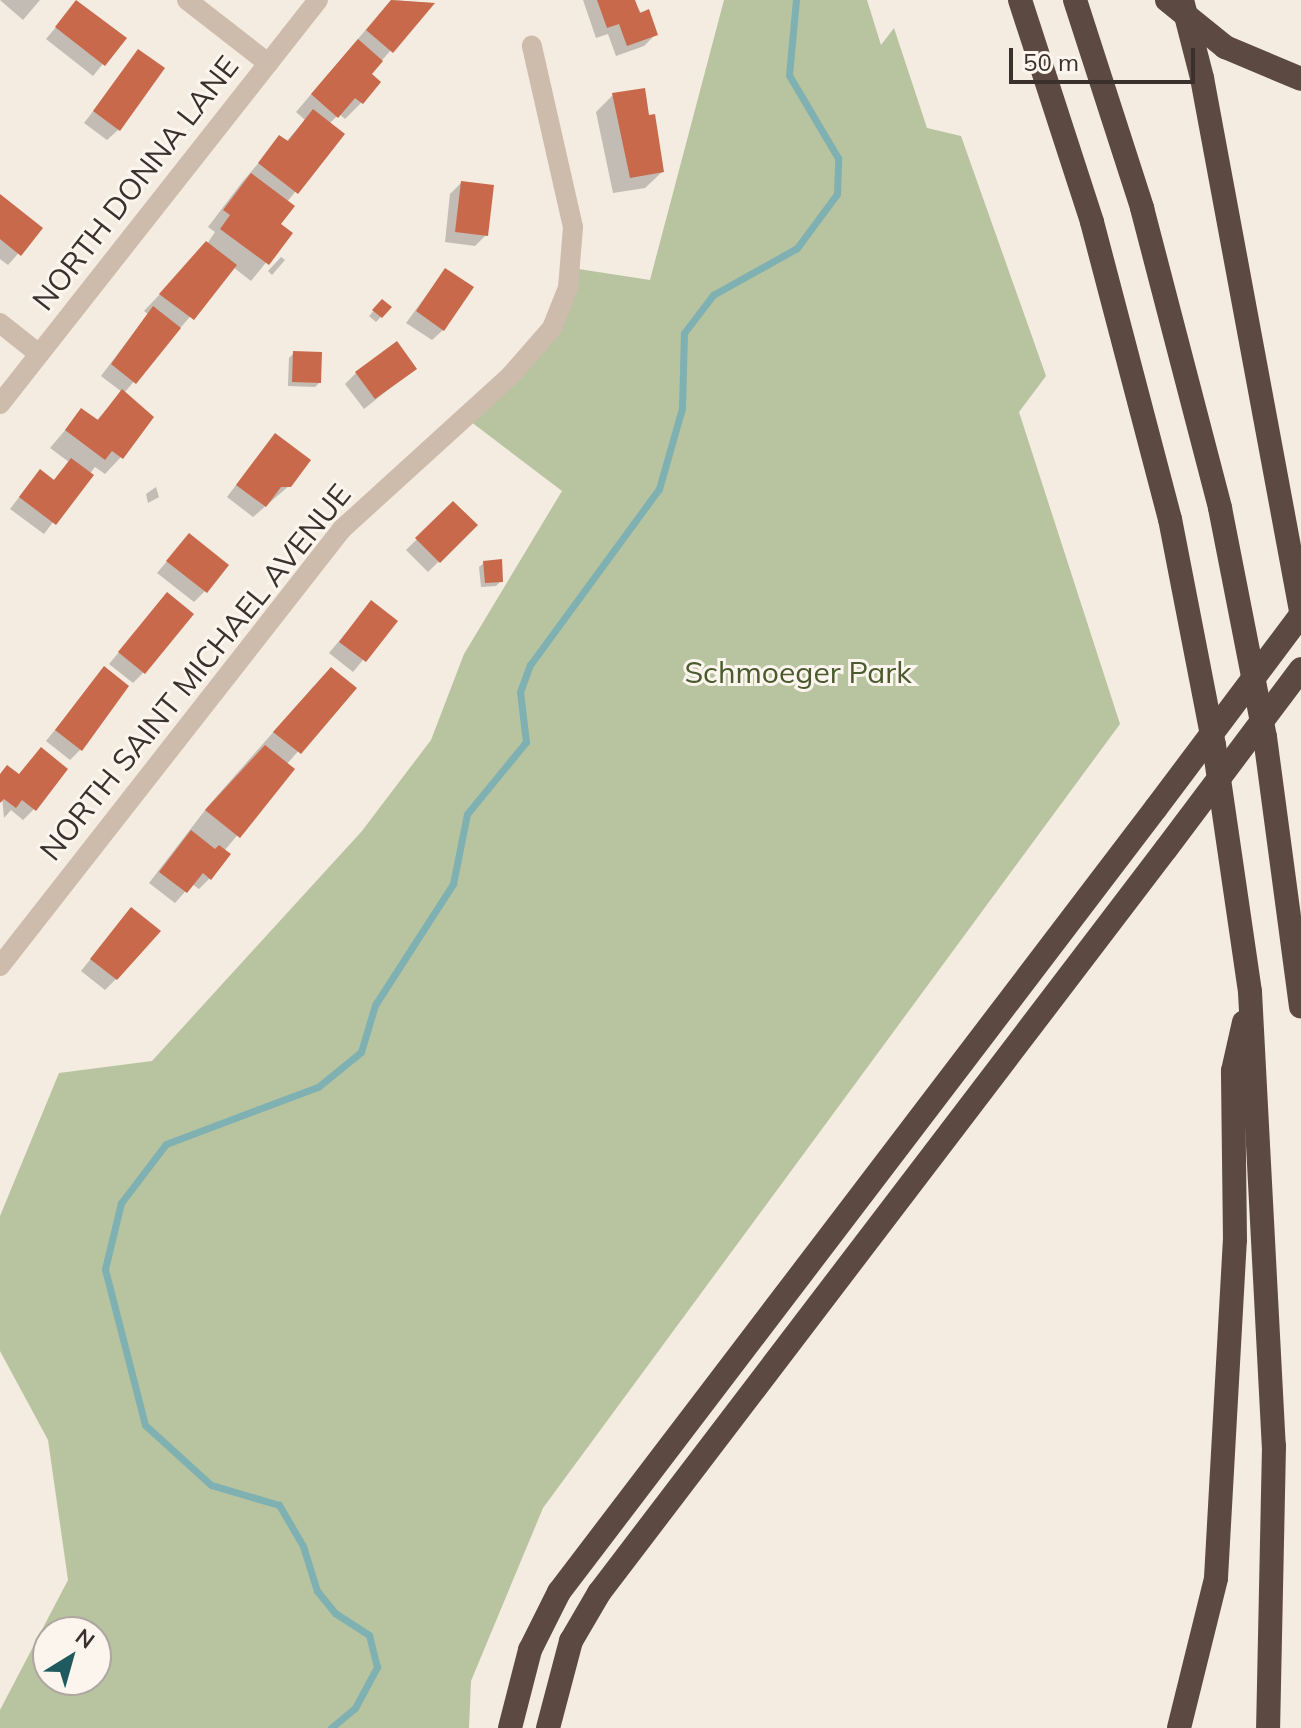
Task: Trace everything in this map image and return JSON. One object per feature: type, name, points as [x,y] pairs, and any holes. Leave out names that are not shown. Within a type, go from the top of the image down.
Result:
[{"type":"highway","points":[[1020,0],[1092,222],[1170,519],[1214,745],[1250,992],[1274,1446],[1268,1728]]},
{"type":"highway","points":[[1075,0],[1146,222],[1220,508],[1265,737],[1301,1007]]},
{"type":"highway","points":[[1167,0],[1225,47],[1301,79]]},
{"type":"highway","points":[[510,1728],[530,1650],[565,1583],[1301,613],[1253,332],[1202,78],[1182,0]]},
{"type":"highway","points":[[548,1728],[571,1641],[599,1593],[1301,669]]},
{"type":"highway","points":[[1179,1728],[1216,1578],[1235,1240],[1233,1071],[1250,992]]},
{"type":"street","points":[[187,0],[268,63]]},
{"type":"street","name":"NORTH DONNA LANE","points":[[0,404],[318,0]]},
{"type":"street","name":"NORTH SAINT MICHAEL AVENUE","points":[[0,966],[342,529],[519,368],[552,328],[568,288],[573,227],[532,46]]},
{"type":"street","points":[[0,323],[39,354]]},
{"type":"green space","name":"Schmoeger Park","points":[[724,0],[867,0],[881,45],[894,28],[927,128],[961,136],[1046,376],[1019,412],[1120,724],[543,1508],[471,1681],[469,1728],[0,1728],[0,1710],[32,1649],[32,1696],[112,1696],[112,1616],[49,1616],[68,1580],[48,1440],[0,1351],[0,1216],[59,1073],[152,1061],[362,831],[431,740],[464,654],[562,491],[466,418],[543,341],[572,268],[650,280]]},
{"type":"building","points":[[76,0],[127,38],[105,66],[55,27]]},
{"type":"building","points":[[391,0],[435,3],[393,53],[366,30]]},
{"type":"building","points":[[597,0],[635,0],[640,13],[649,9],[658,35],[627,46],[619,24],[607,28]]},
{"type":"building","points":[[358,39],[383,61],[372,74],[381,82],[363,104],[355,98],[338,118],[311,94]]},
{"type":"building","points":[[138,49],[165,68],[120,131],[93,111]]},
{"type":"building","points":[[645,88],[649,115],[655,114],[664,172],[630,178],[612,93]]},
{"type":"building","points":[[313,109],[345,134],[298,194],[258,163],[279,135],[288,141]]},
{"type":"building","points":[[251,173],[295,206],[281,224],[293,233],[269,265],[220,229],[230,215],[223,210]]},
{"type":"building","points":[[461,181],[494,185],[488,236],[455,232]]},
{"type":"building","points":[[0,194],[43,228],[21,256],[0,239]]},
{"type":"building","points":[[206,241],[237,265],[194,320],[159,294]]},
{"type":"building","points":[[445,268],[474,287],[444,331],[416,311]]},
{"type":"building","points":[[382,299],[392,307],[382,318],[372,310]]},
{"type":"building","points":[[153,306],[181,328],[136,384],[111,364]]},
{"type":"building","points":[[397,341],[417,369],[375,399],[355,372]]},
{"type":"building","points":[[293,351],[322,352],[321,383],[292,382]]},
{"type":"building","points":[[122,389],[154,417],[123,459],[112,451],[105,460],[65,430],[81,408],[98,420]]},
{"type":"building","points":[[275,433],[311,460],[291,487],[281,487],[266,507],[236,485]]},
{"type":"building","points":[[71,458],[94,475],[56,525],[19,497],[40,469],[54,480]]},
{"type":"building","points":[[453,501],[478,525],[440,563],[415,538]]},
{"type":"building","points":[[189,533],[229,565],[207,593],[166,561]]},
{"type":"building","points":[[502,559],[503,582],[485,583],[483,561]]},
{"type":"building","points":[[167,592],[194,614],[145,674],[118,652]]},
{"type":"building","points":[[371,600],[398,621],[366,662],[339,642]]},
{"type":"building","points":[[104,666],[129,686],[82,751],[55,730]]},
{"type":"building","points":[[331,667],[357,688],[301,754],[273,732]]},
{"type":"building","points":[[265,745],[295,769],[240,838],[205,810]]},
{"type":"building","points":[[41,747],[68,769],[36,811],[22,800],[16,808],[4,799],[0,803],[0,774],[7,765],[19,774]]},
{"type":"building","points":[[191,830],[215,849],[219,845],[231,854],[211,880],[203,873],[187,893],[159,872]]},
{"type":"building","points":[[131,907],[161,931],[117,980],[90,959]]},
{"type":"waterway","points":[[331,1728],[355,1708],[377,1667],[369,1635],[335,1613],[317,1591],[303,1546],[279,1505],[211,1485],[145,1425],[105,1269],[121,1203],[166,1144],[318,1087],[361,1052],[375,1005],[453,884],[467,814],[526,742],[520,692],[530,665],[659,489],[682,408],[684,333],[713,295],[797,248],[837,194],[838,158],[789,75],[796,0]]}]
